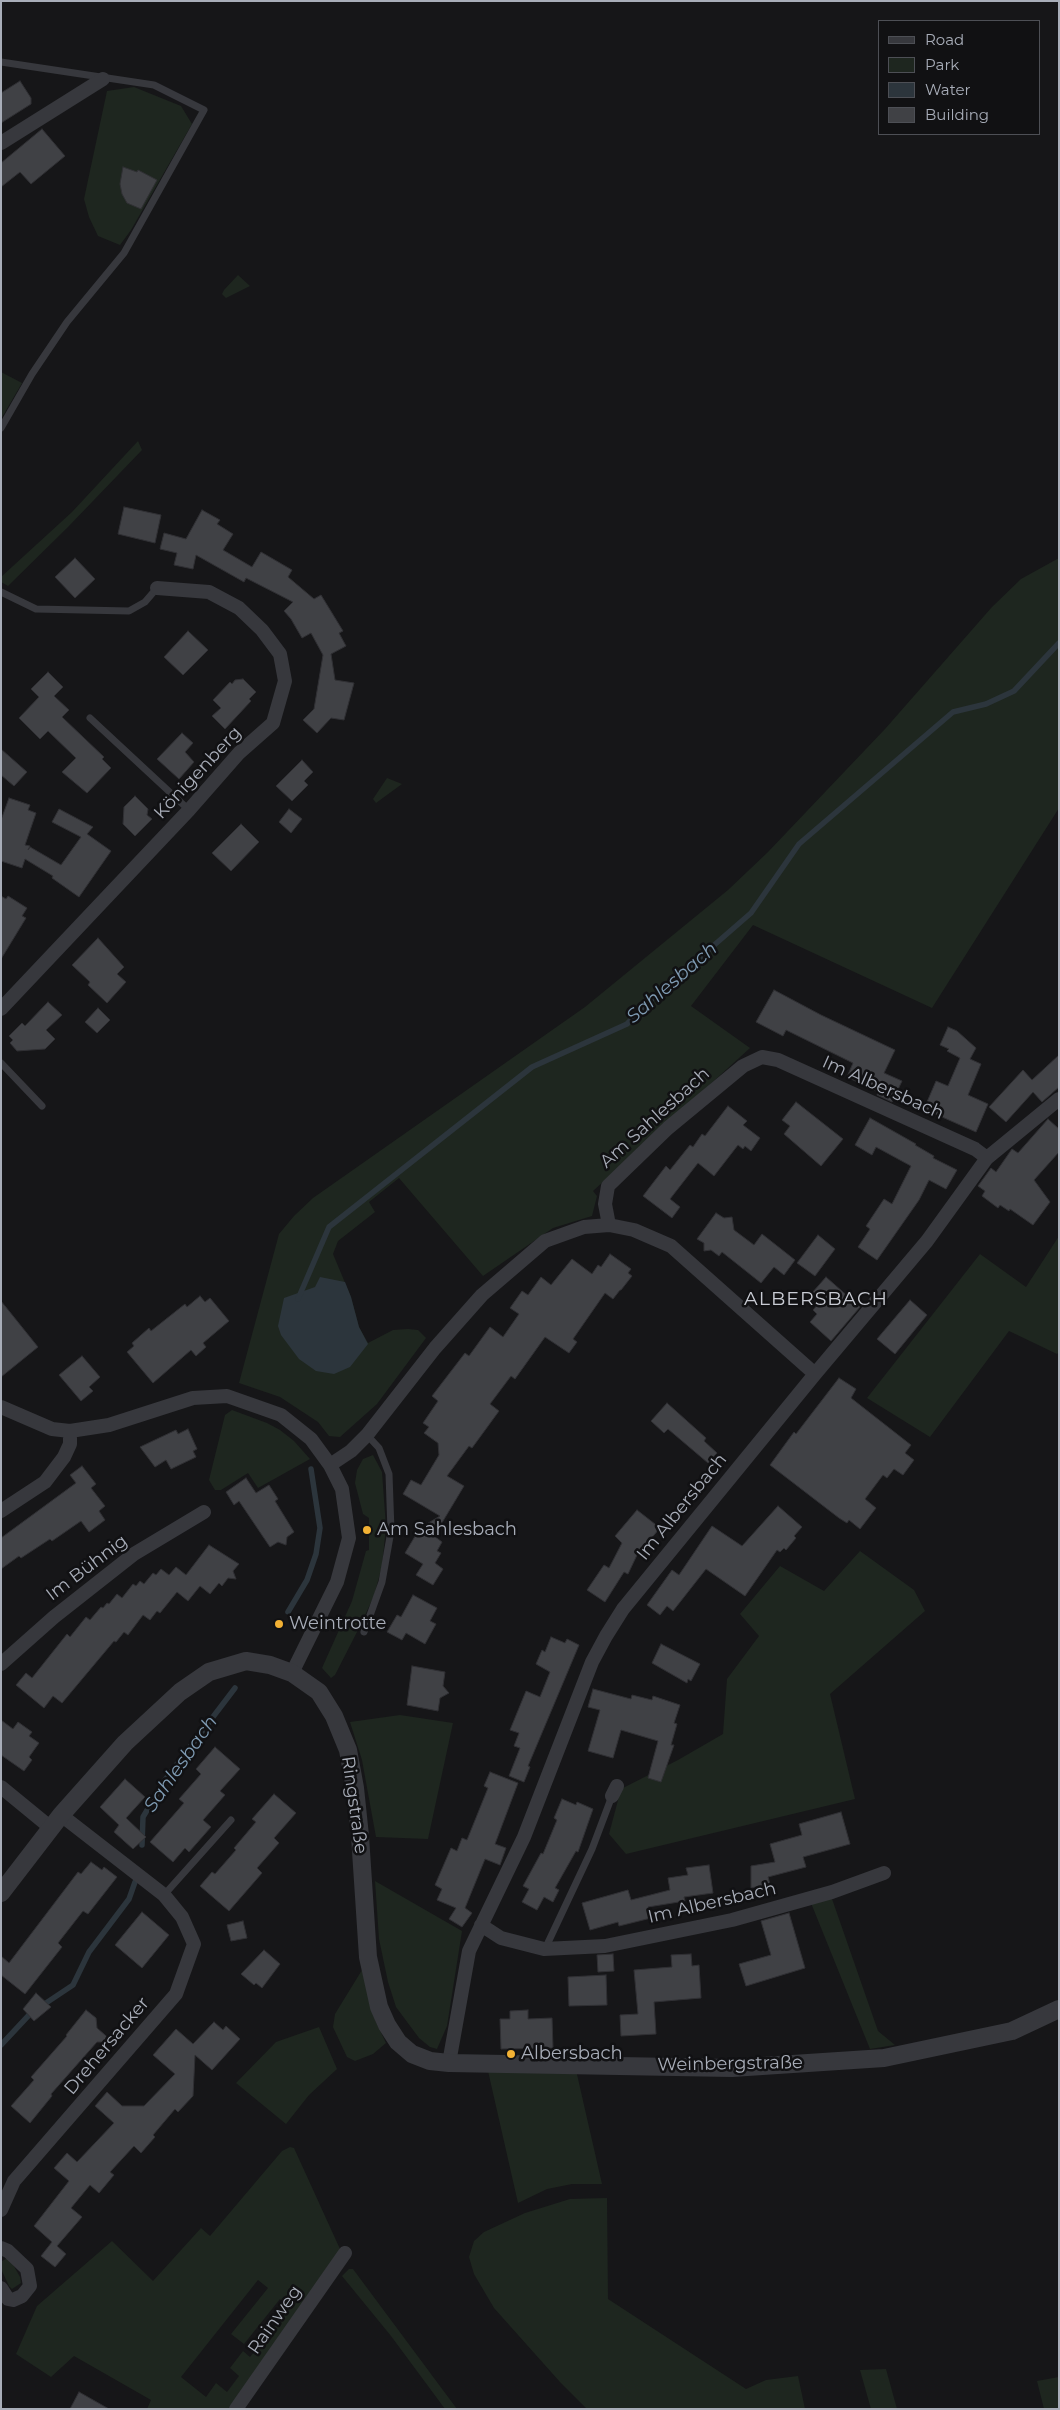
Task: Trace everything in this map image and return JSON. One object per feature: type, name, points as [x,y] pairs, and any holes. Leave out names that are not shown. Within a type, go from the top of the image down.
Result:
[{"type":"street","points":[[1,143],[102,79]]},
{"type":"street","name":"Königenberg","points":[[1,1009],[189,810],[239,753],[273,722],[285,681],[280,654],[262,630],[239,608],[209,592],[157,588]]},
{"type":"street","name":"Im Albersbach","points":[[762,1057],[778,1060],[976,1149],[986,1158]]},
{"type":"street","name":"Am Sahlesbach","points":[[609,1225],[605,1204],[608,1186],[668,1128],[720,1084],[742,1066],[762,1057]]},
{"type":"street","name":"Im Albersbach","points":[[450,2063],[469,1950],[524,1837],[592,1662],[623,1609],[815,1374],[928,1241],[986,1158],[1059,1099]]},
{"type":"street","points":[[330,1465],[351,1451],[366,1435],[435,1348],[482,1295],[545,1242],[584,1227],[609,1225],[634,1230],[671,1246],[815,1374]]},
{"type":"street","points":[[1,1407],[52,1429],[70,1431],[109,1425],[193,1398],[227,1396],[281,1415],[311,1439],[330,1465],[342,1489],[350,1538],[337,1582],[292,1673]]},
{"type":"street","points":[[1,1511],[44,1482],[64,1457],[70,1444],[70,1431]]},
{"type":"street","name":"Im Bühnig","points":[[1,1664],[54,1617],[134,1554],[204,1512]]},
{"type":"street","name":"Ringstraße","points":[[1,1893],[56,1821],[125,1743],[180,1692],[209,1672],[246,1661],[270,1665],[292,1673],[319,1692],[334,1716],[348,1750],[360,1836],[368,1957],[379,2007],[387,2025],[398,2042]]},
{"type":"street","name":"Drehersacker","points":[[1,1786],[164,1895],[182,1917],[194,1944],[176,1994],[14,2181],[1,2210]]},
{"type":"street","name":"Im Albersbach","points":[[481,1924],[502,1938],[544,1949],[605,1946],[732,1920],[832,1892],[884,1873]]},
{"type":"street","name":"Weinbergstraße","points":[[398,2042],[412,2054],[430,2061],[450,2063],[732,2068],[884,2058],[1012,2031],[1059,2009]]},
{"type":"street","points":[[1,2248],[8,2251],[27,2269],[30,2286],[22,2296],[13,2300],[8,2299],[1,2288]]},
{"type":"street","name":"Rainweg","points":[[236,2409],[345,2253]]},
{"type":"lane","points":[[1,62],[102,79],[154,85],[204,110],[124,253],[67,322],[32,374],[1,428]]},
{"type":"lane","points":[[1,592],[36,609],[129,611],[145,602],[157,588]]},
{"type":"lane","points":[[90,718],[189,810]]},
{"type":"lane","points":[[1,1062],[42,1106]]},
{"type":"lane","points":[[364,1632],[382,1582],[391,1531],[389,1474],[379,1448],[366,1435]]},
{"type":"lane","points":[[544,1949],[592,1849],[615,1791]]},
{"type":"lane","points":[[164,1895],[231,1820]]},
{"type":"green space","points":[[134,87],[181,106],[192,124],[131,230],[120,245],[98,236],[89,217],[84,199],[107,91]]},
{"type":"green space","points":[[238,275],[250,286],[226,298],[222,294],[224,290]]},
{"type":"green space","points":[[1,372],[22,383],[1,419]]},
{"type":"green space","points":[[138,441],[142,450],[68,527],[8,586],[1,582],[1,577],[72,512]]},
{"type":"green space","points":[[1059,558],[1059,808],[932,1008],[753,925],[691,1006],[750,1048],[593,1191],[597,1196],[592,1216],[553,1228],[483,1276],[399,1178],[369,1202],[375,1212],[338,1241],[333,1254],[351,1297],[359,1327],[368,1343],[393,1330],[418,1330],[426,1338],[377,1404],[340,1437],[329,1436],[318,1422],[280,1397],[239,1383],[279,1234],[294,1216],[313,1198],[585,1007],[728,890],[768,852],[885,729],[992,607],[1021,579]]},
{"type":"green space","points":[[387,778],[402,784],[376,803],[373,799]]},
{"type":"green space","points":[[1059,1236],[1059,1352],[1057,1354],[1009,1331],[930,1437],[867,1398],[980,1254],[1026,1287]]},
{"type":"green space","points":[[232,1410],[280,1430],[294,1441],[310,1459],[258,1488],[248,1473],[221,1490],[215,1490],[209,1480],[225,1415]]},
{"type":"green space","points":[[373,1455],[382,1472],[386,1527],[382,1566],[374,1596],[335,1675],[331,1678],[322,1668],[352,1601],[366,1551],[369,1550],[369,1518],[363,1514],[355,1483],[357,1470],[363,1459]]},
{"type":"green space","points":[[860,1551],[914,1590],[925,1611],[830,1694],[855,1799],[626,1854],[609,1834],[621,1789],[678,1760],[723,1734],[727,1679],[759,1636],[740,1614],[780,1566],[824,1591]]},
{"type":"green space","points":[[400,1715],[453,1723],[428,1839],[376,1837],[362,1760],[350,1722]]},
{"type":"green space","points":[[375,1881],[462,1931],[447,2026],[437,2049],[430,2047],[419,2038],[396,2007],[388,1982],[379,1939]]},
{"type":"green space","points":[[831,1896],[878,2031],[895,2045],[870,2049],[811,1903]]},
{"type":"green space","points":[[362,1970],[376,2022],[386,2043],[373,2054],[355,2061],[347,2057],[333,2027],[335,2014]]},
{"type":"green space","points":[[319,2027],[337,2069],[309,2095],[286,2124],[236,2083],[276,2042]]},
{"type":"green space","points":[[576,2070],[602,2184],[572,2184],[547,2189],[518,2203],[488,2071]]},
{"type":"green space","points":[[290,2147],[294,2148],[340,2249],[335,2261],[228,2409],[147,2409],[151,2400],[74,2356],[51,2377],[16,2354],[37,2306],[112,2241],[153,2281],[201,2228],[210,2236],[282,2151]],"holes":[[[258,2280],[268,2288],[231,2334],[244,2344],[280,2299],[290,2307],[250,2357],[243,2351],[230,2368],[239,2376],[227,2392],[216,2383],[206,2397],[181,2377]]]},
{"type":"green space","points":[[607,2198],[608,2299],[746,2389],[766,2380],[798,2376],[805,2409],[587,2409],[560,2382],[494,2308],[474,2274],[469,2257],[474,2241],[484,2232],[525,2213],[570,2199]]},
{"type":"green space","points":[[10,2259],[20,2277],[21,2283],[12,2289],[1,2269],[2,2261]]},
{"type":"green space","points":[[349,2269],[353,2269],[457,2409],[445,2409],[391,2336],[342,2276]]},
{"type":"green space","points":[[886,2369],[897,2409],[871,2409],[860,2370]]},
{"type":"green space","points":[[1059,2377],[1059,2409],[1044,2409],[1037,2381]]},
{"type":"water","points":[[320,1277],[345,1282],[359,1327],[368,1344],[350,1367],[334,1374],[316,1371],[299,1359],[281,1335],[278,1326],[284,1298],[315,1287]]},
{"type":"building","points":[[20,81],[31,98],[31,104],[1,123],[1,93]]},
{"type":"building","points":[[42,129],[65,156],[31,184],[20,172],[1,187],[1,163]]},
{"type":"building","points":[[123,167],[137,172],[138,170],[157,180],[141,209],[127,203],[122,194],[120,184]]},
{"type":"building","points":[[124,507],[161,515],[155,543],[118,534]]},
{"type":"building","points":[[202,510],[220,520],[217,524],[233,534],[223,550],[252,567],[261,552],[292,570],[288,577],[314,599],[321,595],[343,631],[339,633],[346,646],[331,654],[335,680],[354,683],[344,720],[331,718],[317,733],[303,720],[314,709],[323,655],[311,633],[302,638],[284,611],[293,602],[246,578],[244,582],[196,555],[193,569],[174,565],[177,553],[160,549],[164,533],[186,539]]},
{"type":"building","points":[[75,558],[95,579],[75,598],[55,577]]},
{"type":"building","points":[[188,631],[208,650],[183,675],[164,657]]},
{"type":"building","points":[[48,672],[63,687],[54,696],[69,710],[62,717],[104,757],[102,759],[111,768],[87,793],[62,772],[76,758],[48,731],[40,739],[19,718],[39,697],[31,689]]},
{"type":"building","points":[[243,679],[256,692],[249,699],[251,701],[225,729],[212,716],[221,708],[213,700],[230,682],[232,684],[235,680]]},
{"type":"building","points":[[182,733],[193,743],[185,752],[194,762],[179,779],[157,759]]},
{"type":"building","points":[[1,749],[27,772],[14,786],[1,775]]},
{"type":"building","points":[[302,760],[313,772],[304,781],[308,785],[292,801],[276,786]]},
{"type":"building","points":[[135,796],[148,809],[147,815],[152,819],[135,836],[123,824],[124,807]]},
{"type":"building","points":[[9,798],[30,805],[28,810],[36,813],[25,845],[30,846],[28,850],[30,847],[61,865],[81,837],[52,822],[59,809],[93,827],[87,834],[111,851],[79,897],[52,878],[53,876],[25,859],[22,868],[1,861],[1,820]]},
{"type":"building","points":[[289,809],[302,819],[291,833],[279,822]]},
{"type":"building","points":[[241,824],[259,842],[231,871],[212,853]]},
{"type":"building","points":[[1,896],[6,899],[8,896],[27,908],[22,916],[26,918],[1,959]]},
{"type":"building","points":[[98,938],[124,967],[117,974],[126,982],[107,1003],[88,985],[90,982],[72,965]]},
{"type":"building","points":[[774,990],[821,1015],[895,1050],[884,1073],[902,1081],[892,1102],[877,1095],[878,1092],[847,1077],[853,1063],[786,1030],[783,1036],[756,1022]]},
{"type":"building","points":[[48,1002],[62,1015],[46,1030],[55,1039],[45,1049],[17,1051],[10,1043],[13,1040],[9,1036],[22,1023],[25,1026]]},
{"type":"building","points":[[98,1008],[110,1020],[97,1033],[85,1022]]},
{"type":"building","points":[[948,1027],[957,1031],[976,1048],[970,1059],[981,1064],[968,1095],[988,1104],[976,1132],[924,1109],[936,1081],[948,1086],[960,1058],[947,1051],[949,1049],[940,1045]]},
{"type":"building","points":[[1059,1055],[1059,1087],[1042,1102],[1033,1092],[1006,1122],[989,1107],[1023,1070],[1032,1080]]},
{"type":"building","points":[[796,1102],[843,1139],[821,1166],[784,1134],[790,1126],[782,1120]]},
{"type":"building","points":[[728,1106],[747,1121],[743,1125],[760,1138],[751,1151],[745,1146],[743,1149],[738,1145],[714,1176],[698,1163],[670,1199],[680,1207],[672,1218],[643,1196],[666,1166],[670,1170],[690,1145],[693,1147],[702,1134],[705,1136]]},
{"type":"building","points":[[870,1118],[916,1144],[934,1156],[933,1158],[957,1170],[946,1189],[929,1180],[919,1200],[877,1260],[858,1247],[870,1229],[866,1226],[884,1199],[892,1204],[911,1166],[876,1147],[872,1155],[855,1145]]},
{"type":"building","points":[[1048,1119],[1059,1129],[1059,1152],[1034,1180],[1050,1202],[1033,1225],[1010,1209],[1009,1211],[1000,1205],[998,1208],[982,1196],[985,1191],[978,1186],[991,1168],[996,1172],[1012,1149],[1018,1153]]},
{"type":"building","points":[[716,1213],[724,1218],[732,1217],[734,1230],[754,1245],[762,1234],[795,1260],[784,1275],[774,1267],[761,1283],[722,1252],[719,1256],[711,1250],[704,1251],[704,1243],[697,1239]]},
{"type":"building","points":[[818,1235],[835,1249],[815,1276],[797,1263]]},
{"type":"building","points":[[610,1254],[631,1269],[628,1273],[632,1276],[613,1299],[605,1293],[573,1339],[577,1342],[569,1353],[545,1337],[515,1379],[511,1376],[490,1404],[499,1411],[472,1448],[469,1446],[447,1476],[464,1486],[434,1536],[442,1542],[437,1551],[441,1553],[435,1563],[443,1569],[433,1585],[416,1575],[423,1564],[405,1553],[420,1528],[440,1516],[403,1494],[411,1480],[421,1485],[439,1455],[438,1443],[424,1433],[429,1427],[423,1423],[438,1401],[432,1396],[465,1353],[469,1356],[490,1327],[503,1337],[519,1314],[510,1308],[522,1291],[528,1295],[541,1277],[551,1285],[572,1259],[592,1274],[598,1265],[601,1267]]},
{"type":"building","points":[[826,1277],[860,1307],[831,1341],[810,1322],[817,1314],[813,1310],[821,1301],[812,1293]]},
{"type":"building","points":[[200,1296],[205,1302],[210,1298],[229,1321],[203,1343],[206,1347],[196,1356],[191,1350],[153,1383],[127,1352],[134,1346],[132,1343],[149,1328],[151,1331],[185,1304],[187,1307]]},
{"type":"building","points":[[910,1300],[927,1315],[895,1354],[877,1339]]},
{"type":"building","points":[[1,1301],[38,1347],[1,1377]]},
{"type":"building","points":[[82,1356],[100,1377],[89,1387],[93,1391],[81,1401],[59,1375]]},
{"type":"building","points":[[839,1378],[856,1389],[851,1398],[911,1445],[905,1453],[914,1460],[903,1475],[894,1469],[887,1478],[883,1475],[865,1499],[876,1508],[860,1529],[849,1520],[847,1523],[839,1518],[770,1465],[794,1432],[796,1434]]},
{"type":"building","points":[[667,1403],[706,1438],[704,1441],[717,1453],[708,1463],[668,1429],[664,1433],[651,1421]]},
{"type":"building","points":[[188,1429],[197,1449],[193,1451],[196,1457],[171,1469],[166,1460],[155,1467],[140,1447],[176,1430],[178,1434]]},
{"type":"building","points":[[82,1466],[96,1484],[91,1488],[105,1506],[99,1511],[105,1520],[89,1532],[81,1521],[52,1541],[50,1539],[21,1558],[19,1556],[1,1569],[1,1538],[76,1483],[70,1475]]},
{"type":"building","points":[[246,1478],[256,1493],[269,1485],[278,1499],[275,1501],[294,1532],[287,1537],[286,1545],[278,1542],[270,1547],[239,1501],[234,1505],[226,1492]]},
{"type":"building","points":[[778,1506],[802,1527],[786,1550],[784,1548],[780,1552],[777,1550],[745,1596],[706,1569],[673,1611],[667,1606],[660,1615],[647,1605],[672,1570],[679,1575],[712,1526],[742,1546]]},
{"type":"building","points":[[637,1510],[660,1528],[637,1555],[628,1574],[624,1572],[605,1602],[587,1590],[604,1565],[609,1568],[622,1543],[615,1536]]},
{"type":"building","points":[[209,1545],[239,1564],[233,1571],[236,1579],[228,1578],[222,1586],[219,1583],[210,1594],[200,1586],[188,1601],[177,1592],[160,1613],[157,1611],[150,1620],[143,1615],[128,1635],[124,1632],[116,1642],[114,1641],[62,1703],[53,1696],[44,1708],[16,1685],[26,1673],[32,1678],[67,1634],[70,1637],[86,1617],[90,1620],[101,1607],[103,1608],[107,1603],[109,1604],[117,1594],[122,1598],[133,1584],[136,1586],[140,1581],[144,1584],[153,1573],[156,1575],[161,1569],[169,1575],[176,1567],[186,1575]]},
{"type":"building","points":[[413,1595],[437,1608],[430,1621],[436,1624],[425,1644],[406,1633],[402,1640],[387,1632],[397,1615],[401,1617]]},
{"type":"building","points":[[551,1637],[565,1643],[567,1639],[579,1645],[528,1766],[530,1767],[524,1782],[509,1776],[520,1748],[514,1746],[519,1733],[510,1730],[526,1691],[540,1697],[550,1672],[536,1664],[542,1650],[545,1652]]},
{"type":"building","points":[[661,1644],[700,1664],[691,1681],[688,1679],[687,1683],[652,1663]]},
{"type":"building","points":[[412,1666],[445,1672],[443,1686],[449,1693],[440,1698],[438,1711],[407,1705]]},
{"type":"building","points":[[593,1689],[631,1699],[632,1695],[652,1700],[653,1696],[680,1705],[674,1723],[677,1724],[671,1745],[674,1745],[661,1782],[648,1778],[658,1741],[621,1730],[613,1758],[588,1751],[600,1710],[588,1707]]},
{"type":"building","points":[[1,1720],[13,1729],[18,1722],[32,1732],[29,1736],[39,1743],[29,1757],[32,1760],[24,1771],[1,1755]]},
{"type":"building","points":[[215,1747],[240,1769],[220,1791],[225,1795],[203,1820],[211,1827],[189,1852],[185,1848],[173,1862],[150,1842],[184,1803],[179,1799],[201,1774],[196,1769]]},
{"type":"building","points":[[490,1772],[518,1783],[495,1844],[506,1848],[500,1865],[485,1859],[465,1908],[472,1913],[462,1927],[449,1919],[456,1908],[437,1900],[442,1889],[435,1885],[451,1848],[457,1851],[462,1838],[467,1840],[488,1788],[484,1786]]},
{"type":"building","points":[[125,1779],[145,1797],[126,1818],[146,1837],[133,1849],[114,1832],[119,1825],[100,1807]]},
{"type":"building","points":[[274,1794],[296,1813],[274,1838],[279,1843],[257,1868],[262,1873],[229,1911],[200,1886],[212,1872],[215,1874],[236,1850],[234,1848],[256,1822],[252,1819]]},
{"type":"building","points":[[562,1799],[576,1805],[577,1802],[593,1809],[578,1852],[576,1851],[555,1888],[559,1890],[553,1902],[544,1897],[537,1910],[522,1902],[529,1889],[523,1886],[541,1853],[543,1854],[557,1820],[554,1818]]},
{"type":"building","points":[[841,1812],[850,1844],[803,1857],[806,1867],[768,1877],[770,1884],[751,1888],[751,1866],[775,1862],[770,1844],[802,1835],[799,1824]]},
{"type":"building","points":[[91,1862],[102,1870],[104,1867],[117,1877],[88,1914],[83,1911],[58,1943],[62,1947],[25,1994],[1,1975],[1,1956],[9,1963],[78,1872],[81,1874]]},
{"type":"building","points":[[709,1865],[713,1893],[684,1897],[685,1901],[648,1907],[651,1918],[619,1926],[618,1922],[590,1930],[582,1903],[628,1890],[631,1900],[670,1890],[668,1878],[688,1875],[686,1868]]},
{"type":"building","points":[[142,1912],[169,1935],[142,1968],[115,1945]]},
{"type":"building","points":[[789,1913],[805,1968],[746,1986],[739,1964],[771,1955],[761,1921]]},
{"type":"building","points":[[243,1921],[247,1938],[231,1941],[227,1925]]},
{"type":"building","points":[[264,1950],[280,1964],[262,1988],[256,1983],[254,1985],[241,1974]]},
{"type":"building","points":[[613,1954],[614,1971],[598,1972],[597,1955]]},
{"type":"building","points":[[691,1954],[692,1966],[699,1965],[701,1998],[654,2002],[656,2034],[621,2036],[620,2015],[638,2014],[634,1970],[672,1967],[671,1955]]},
{"type":"building","points":[[606,1975],[607,2005],[569,2006],[568,1977]]},
{"type":"building","points":[[36,1993],[51,2007],[34,2021],[23,2009]]},
{"type":"building","points":[[86,2010],[96,2018],[97,2028],[113,2042],[97,2042],[51,2094],[52,2096],[30,2123],[11,2106],[34,2080],[31,2077],[67,2036]]},
{"type":"building","points":[[528,2010],[528,2019],[552,2018],[553,2048],[501,2049],[500,2019],[510,2019],[510,2011]]},
{"type":"building","points":[[214,2022],[223,2030],[226,2026],[240,2039],[212,2070],[195,2055],[193,2096],[178,2112],[175,2109],[153,2135],[155,2137],[141,2153],[134,2146],[110,2172],[114,2175],[99,2193],[90,2185],[71,2208],[82,2217],[57,2246],[66,2254],[55,2267],[41,2256],[52,2242],[34,2226],[69,2181],[54,2168],[67,2153],[77,2162],[114,2123],[95,2106],[107,2092],[122,2106],[144,2106],[175,2074],[153,2055],[176,2029],[193,2044]]},
{"type":"building","points":[[79,2392],[109,2409],[70,2409]]},
{"type":"waterway","name":"Sahlesbach","points":[[298,1299],[329,1227],[532,1067],[627,1024],[643,1007],[751,913],[799,844],[953,712],[986,704],[1014,691],[1059,643]]},
{"type":"waterway","name":"Sahlesbach","points":[[288,1612],[307,1580],[316,1554],[320,1528],[311,1469]]},
{"type":"waterway","name":"Sahlesbach","points":[[142,1845],[143,1817],[165,1780],[235,1688]]},
{"type":"waterway","name":"Sahlesbach","points":[[46,2003],[73,1985],[89,1952],[129,1899],[135,1882]]},
{"type":"waterway","name":"Sahlesbach","points":[[1,2045],[29,2015]]},
{"type":"place","name":"Am Sahlesbach","points":[[367,1530]]},
{"type":"place","name":"Weintrotte","points":[[279,1624]]},
{"type":"place","name":"Albersbach","points":[[511,2054]]},
{"type":"district","name":"ALBERSBACH","points":[[816,1299]]}]
